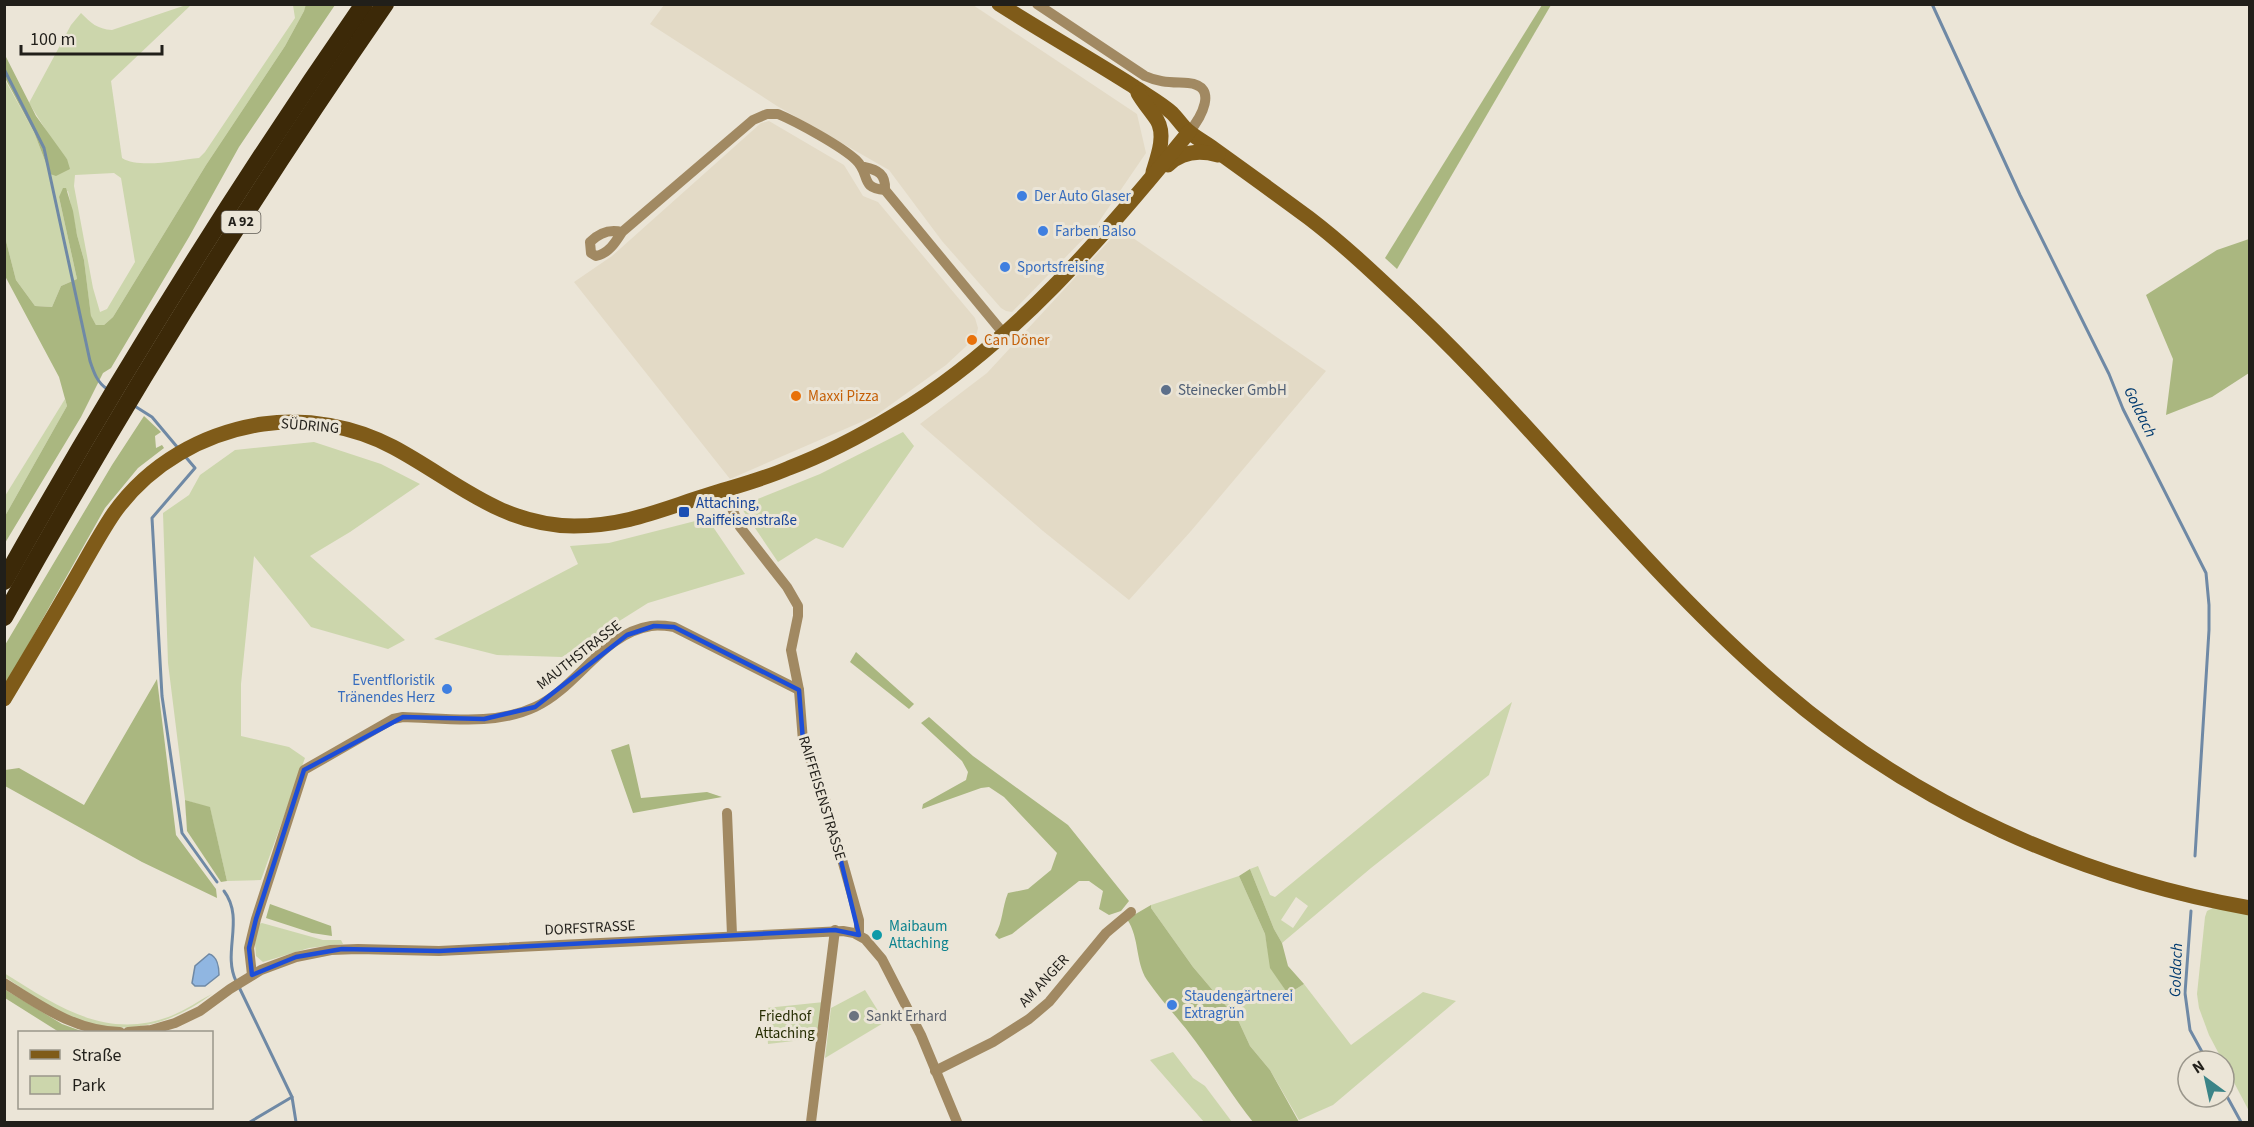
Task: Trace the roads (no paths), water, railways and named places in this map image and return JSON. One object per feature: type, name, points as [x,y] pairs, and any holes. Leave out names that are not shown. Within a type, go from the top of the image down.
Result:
[{"type":"highway","points":[[338,42],[350,4]]},
{"type":"highway","name":"A 92","points":[[4,617],[121,399],[220,223],[364,4]]},
{"type":"highway","name":"A 92","points":[[4,580],[121,399],[385,4]]},
{"type":"main road","points":[[999,4],[1172,113],[1188,132],[1236,164],[1311,220],[1414,311],[1508,406],[1668,580],[1784,692],[1818,718],[1912,783],[1955,808],[2019,839],[2103,871],[2152,886],[2203,900],[2250,908]]},
{"type":"main road","points":[[1134,87],[1158,122],[1160,130],[1161,144],[1151,178]]},
{"type":"main road","points":[[724,490],[789,468],[867,431],[898,414],[942,384],[1004,334],[1084,252],[1151,178],[1188,132]]},
{"type":"main road","points":[[1151,178],[1164,170],[1174,159],[1199,151],[1216,154],[1236,164]]},
{"type":"main road","name":"SÜDRING","points":[[4,699],[112,516],[133,491],[178,453],[194,444],[232,430],[289,422],[332,426],[382,441],[417,459],[477,500],[503,512],[556,525],[628,522],[724,490]]},
{"type":"street","points":[[1037,4],[1145,76],[1160,82],[1188,83],[1199,88],[1204,94],[1206,103],[1197,122],[1188,132]]},
{"type":"street","points":[[622,232],[753,120],[767,114],[778,114],[853,157],[864,167],[882,174],[885,190],[1004,334]]},
{"type":"street","points":[[864,167],[868,186],[872,189],[885,190]]},
{"type":"street","name":"RAIFFEISENSTRASSE","points":[[724,490],[740,527],[797,603],[798,616],[791,646],[799,690],[803,741],[829,812],[859,920],[859,934]]},
{"type":"street","name":"MAUTHSTRASSE","points":[[252,975],[249,948],[256,919],[304,770],[393,719],[403,717],[484,719],[535,708],[551,698],[611,646],[635,631],[654,626],[674,627],[799,690]]},
{"type":"street","points":[[727,813],[732,936]]},
{"type":"street","name":"AM ANGER","points":[[935,1071],[993,1042],[1029,1020],[1053,997],[1106,933],[1131,912]]},
{"type":"street","points":[[811,1122],[835,930]]},
{"type":"street","name":"DORFSTRASSE","points":[[135,1031],[165,1027],[186,1019],[252,975],[296,957],[342,949],[439,951],[835,930],[859,934]]},
{"type":"street","points":[[859,934],[876,950],[893,978],[921,1035],[957,1122]]},
{"type":"street","points":[[4,983],[65,1020],[101,1031]]},
{"type":"water","points":[[209,954],[216,959],[219,975],[205,986],[195,986],[192,983],[195,966]]},
{"type":"waterway","name":"Goldach","points":[[1932,4],[2020,195],[2109,374],[2123,409],[2206,573],[2209,630],[2195,856]]},
{"type":"waterway","points":[[4,69],[44,148],[90,361],[98,380],[107,389]]},
{"type":"waterway","points":[[133,405],[152,417],[178,448]]},
{"type":"waterway","points":[[184,455],[195,468],[152,518],[162,696],[182,833],[217,882]]},
{"type":"waterway","points":[[224,891],[233,913],[231,959],[236,981]]},
{"type":"waterway","name":"Goldach","points":[[2191,911],[2185,993],[2190,1030],[2200,1049]]},
{"type":"waterway","points":[[239,987],[292,1097],[296,1122]]},
{"type":"waterway","points":[[250,1122],[292,1097]]},
{"type":"waterway","name":"Goldach","points":[[2234,1109],[2241,1122]]},
{"type":"place","name":"Der Auto Glaser","points":[[1022,196]]},
{"type":"place","name":"Farben Balso","points":[[1043,231]]},
{"type":"place","name":"Sportsfreising","points":[[1005,267]]},
{"type":"place","name":"Can Döner","points":[[972,340]]},
{"type":"place","name":"Steinecker GmbH","points":[[1166,390]]},
{"type":"place","name":"Maxxi Pizza","points":[[796,396]]},
{"type":"place","name":"Attaching, Raiffeisenstraße","points":[[684,512]]},
{"type":"place","name":"Eventfloristik Tränendes Herz","points":[[447,689]]},
{"type":"place","name":"Maibaum Attaching","points":[[877,935]]},
{"type":"place","name":"Staudengärtnerei Extragrün","points":[[1172,1005]]},
{"type":"place","name":"Sankt Erhard","points":[[854,1016]]},
{"type":"park label","name":"Friedhof Attaching","points":[[785,1024]]}]
